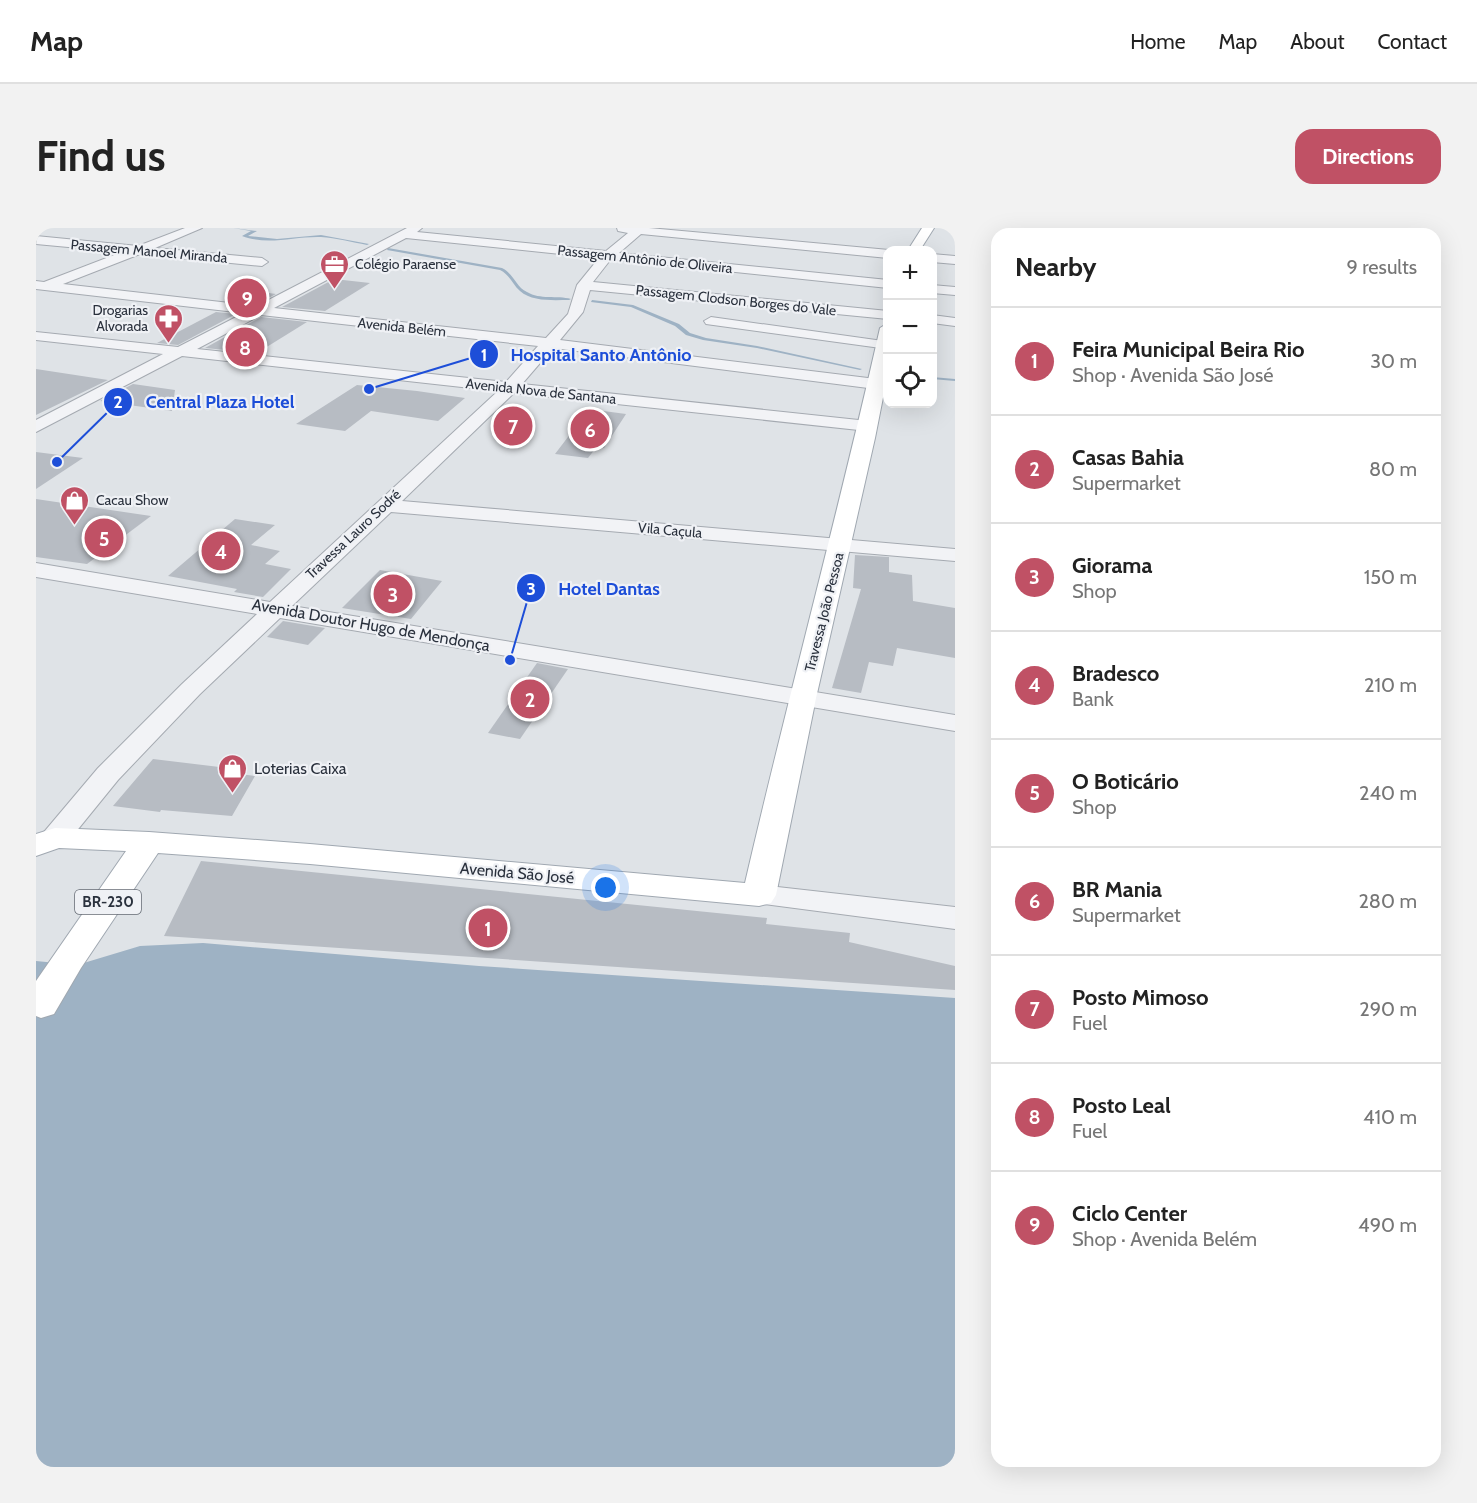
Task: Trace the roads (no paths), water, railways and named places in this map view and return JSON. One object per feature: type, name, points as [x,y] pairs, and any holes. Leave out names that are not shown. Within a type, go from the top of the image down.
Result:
[{"type":"main road","points":[[917,246],[928,228]]},
{"type":"main road","name":"Travessa João Pessoa","points":[[759,895],[802,698],[867,432],[883,346]]},
{"type":"main road","name":"Avenida São José","points":[[45,842],[149,842],[309,854],[759,895]]},
{"type":"main road","name":"BR-230","points":[[41,1004],[66,962],[149,842]]},
{"type":"street","points":[[154,228],[192,230]]},
{"type":"street","points":[[614,228],[883,253]]},
{"type":"street","name":"Travessa Lauro Sodré","points":[[45,842],[191,689],[506,392],[581,305],[584,285],[593,270],[641,229]]},
{"type":"street","points":[[39,287],[192,230]]},
{"type":"street","points":[[36,427],[409,231]]},
{"type":"street","name":"Passagem Antônio de Oliveira","points":[[409,231],[610,256],[883,283]]},
{"type":"street","name":"Passagem Manoel Miranda","points":[[36,240],[262,262]]},
{"type":"street","points":[[937,258],[955,260]]},
{"type":"street","name":"Passagem Clodson Borges do Vale","points":[[584,285],[883,315]]},
{"type":"street","name":"Avenida Belém","points":[[39,287],[549,343],[876,384]]},
{"type":"street","points":[[937,289],[955,291]]},
{"type":"street","points":[[937,320],[955,322]]},
{"type":"street","points":[[711,321],[883,346]]},
{"type":"street","name":"Avenida Nova de Santana","points":[[36,336],[171,356]]},
{"type":"street","name":"Avenida Nova de Santana","points":[[36,344],[319,371],[867,432]]},
{"type":"street","name":"Vila Caçula","points":[[384,505],[955,555]]},
{"type":"street","name":"Avenida Doutor Hugo de Mendonça","points":[[36,570],[955,723]]},
{"type":"street","name":"Avenida São José","points":[[759,895],[955,918]]},
{"type":"water","points":[[203,943],[479,966],[955,998],[955,1467],[36,1467],[36,961],[77,965],[140,946]]},
{"type":"waterway","points":[[235,228],[255,231],[244,236],[248,237],[277,240],[321,236],[367,244]]},
{"type":"waterway","points":[[388,249],[501,269],[510,275],[525,293],[544,298],[569,299]]},
{"type":"waterway","points":[[592,301],[632,306],[677,325],[688,334],[705,339],[757,347],[860,369]]},
{"type":"waterway","points":[[937,378],[955,380]]},
{"type":"place","name":"Colégio Paraense","points":[[334,290]]},
{"type":"place","name":"Ciclo Center","points":[[247,298]]},
{"type":"place","name":"Drogarias Alvorada","points":[[169,344]]},
{"type":"place","name":"Posto Leal","points":[[245,347]]},
{"type":"place","name":"Hospital Santo Antônio","points":[[369,389]]},
{"type":"place","name":"Posto Mimoso","points":[[513,426]]},
{"type":"place","name":"BR Mania","points":[[590,429]]},
{"type":"place","name":"Central Plaza Hotel","points":[[57,462]]},
{"type":"place","name":"Cacau Show","points":[[75,526]]},
{"type":"place","name":"O Boticário","points":[[104,538]]},
{"type":"place","name":"Bradesco","points":[[221,551]]},
{"type":"place","name":"Giorama","points":[[393,594]]},
{"type":"place","name":"Hotel Dantas","points":[[510,660]]},
{"type":"place","name":"Casas Bahia","points":[[530,699]]},
{"type":"place","name":"Loterias Caixa","points":[[233,794]]},
{"type":"place","name":"Feira Municipal Beira Rio","points":[[488,928]]}]
